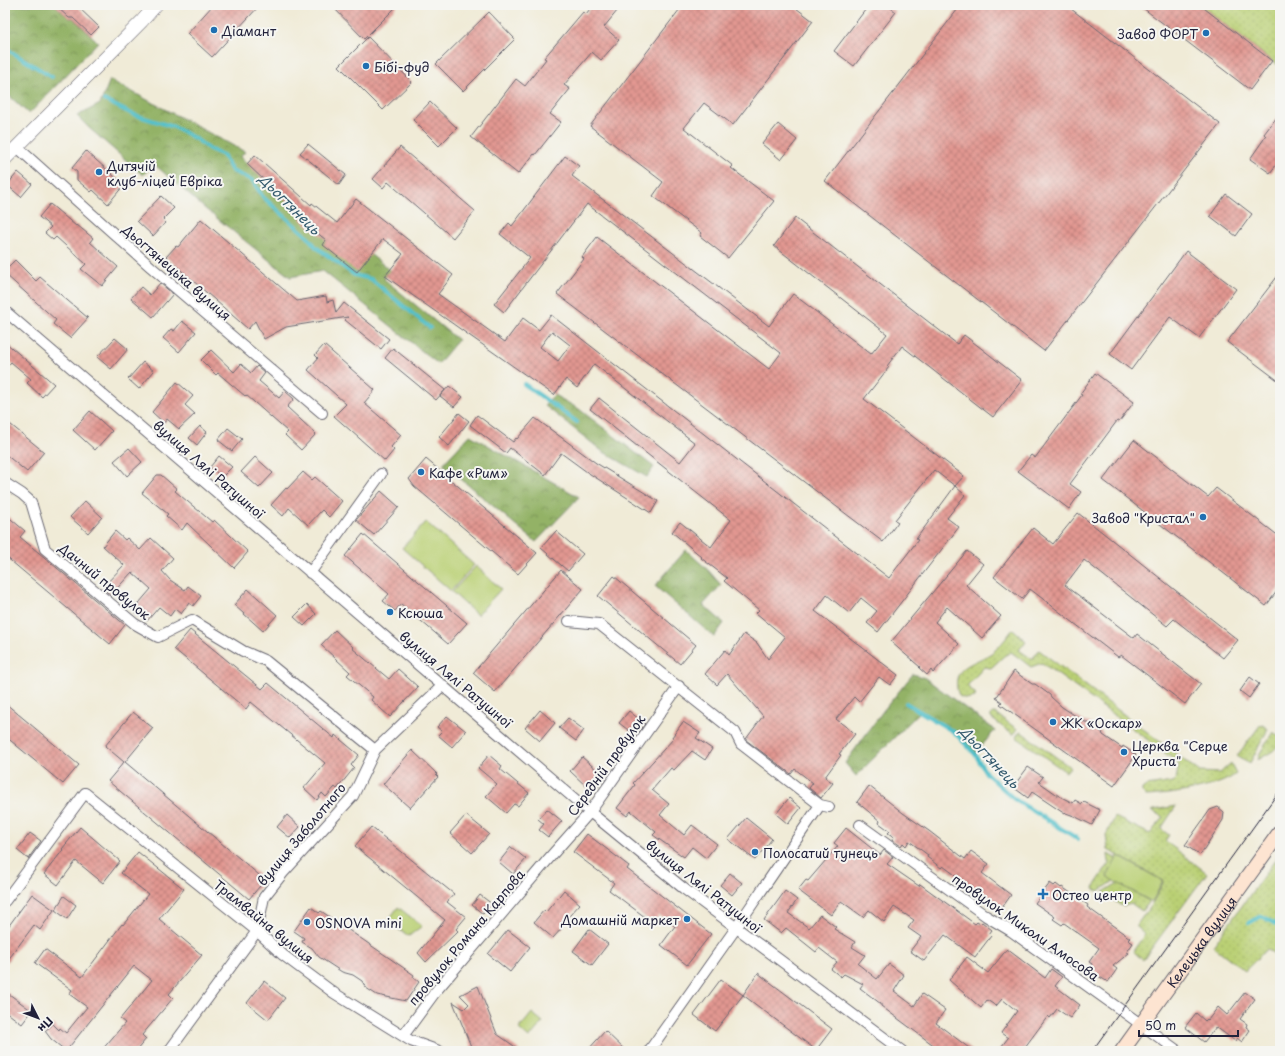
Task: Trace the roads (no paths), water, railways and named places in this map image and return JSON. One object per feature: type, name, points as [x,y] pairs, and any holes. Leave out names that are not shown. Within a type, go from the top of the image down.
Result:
[{"type":"main road","name":"Келецька вулиця","points":[[1122,1051],[1280,832]]},
{"type":"street","points":[[5,159],[142,21],[156,5]]},
{"type":"street","name":"Дьогтянецька вулиця","points":[[17,147],[151,267],[322,413]]},
{"type":"street","name":"вулиця Лялі Ратушної","points":[[5,312],[590,812],[683,888],[902,1051]]},
{"type":"street","points":[[310,573],[381,474]]},
{"type":"street","name":"Дачний провулок","points":[[5,483],[31,502],[45,550],[135,624],[158,636],[192,620],[243,651],[266,661],[376,750]]},
{"type":"street","points":[[569,621],[599,624],[735,732],[741,744],[745,748],[824,806],[649,1051]]},
{"type":"street","name":"вулиця Заболотного","points":[[169,1051],[257,931],[264,897],[283,873],[353,796],[376,750],[443,685]]},
{"type":"street","name":"Середній провулок","points":[[551,856],[590,812],[679,686]]},
{"type":"street","name":"Трамвайна вулиця","points":[[5,900],[85,794],[257,931],[283,955],[334,993],[411,1041],[439,1051]]},
{"type":"street","name":"провулок Миколи Амосова","points":[[860,825],[1178,1051]]},
{"type":"street","name":"провулок Романа Карпова","points":[[403,1036],[436,991],[551,856]]},
{"type":"waterway","name":"Дьогтянець","points":[[5,48],[52,77]]},
{"type":"waterway","name":"Дьогтянець","points":[[104,100],[132,114],[174,127],[196,139],[209,149],[223,155],[232,171],[252,180],[263,197],[307,236],[316,247],[354,275],[371,279],[430,328]]},
{"type":"waterway","name":"Дьогтянець","points":[[524,384],[577,422]]},
{"type":"waterway","name":"Дьогтянець","points":[[906,703],[954,732],[975,754],[986,773],[1014,799],[1078,839]]},
{"type":"waterway","name":"Дьогтянець","points":[[1249,923],[1262,916],[1275,924],[1280,922]]},
{"type":"tram line","points":[[1092,1051],[1280,790]]},
{"type":"place","name":"Діамант","points":[[214,30]]},
{"type":"place","name":"Завод ФОРТ","points":[[1206,33]]},
{"type":"place","name":"Бібі-фуд","points":[[366,66]]},
{"type":"place","name":"Дитячій клуб-ліцей Евріка","points":[[99,172]]},
{"type":"place","name":"Кафе «Рим»","points":[[421,472]]},
{"type":"place","name":"Завод \"Кристал\"","points":[[1203,517]]},
{"type":"place","name":"Ксюша","points":[[390,612]]},
{"type":"place","name":"ЖК «Оскар»","points":[[1053,722]]},
{"type":"place","name":"Церква \"Серце Христа\"","points":[[1124,752]]},
{"type":"place","name":"Полосатий тунець","points":[[755,852]]},
{"type":"place","name":"Остео центр","points":[[1043,894]]},
{"type":"place","name":"Домашній маркет","points":[[687,919]]},
{"type":"place","name":"OSNOVA mini","points":[[307,922]]}]
